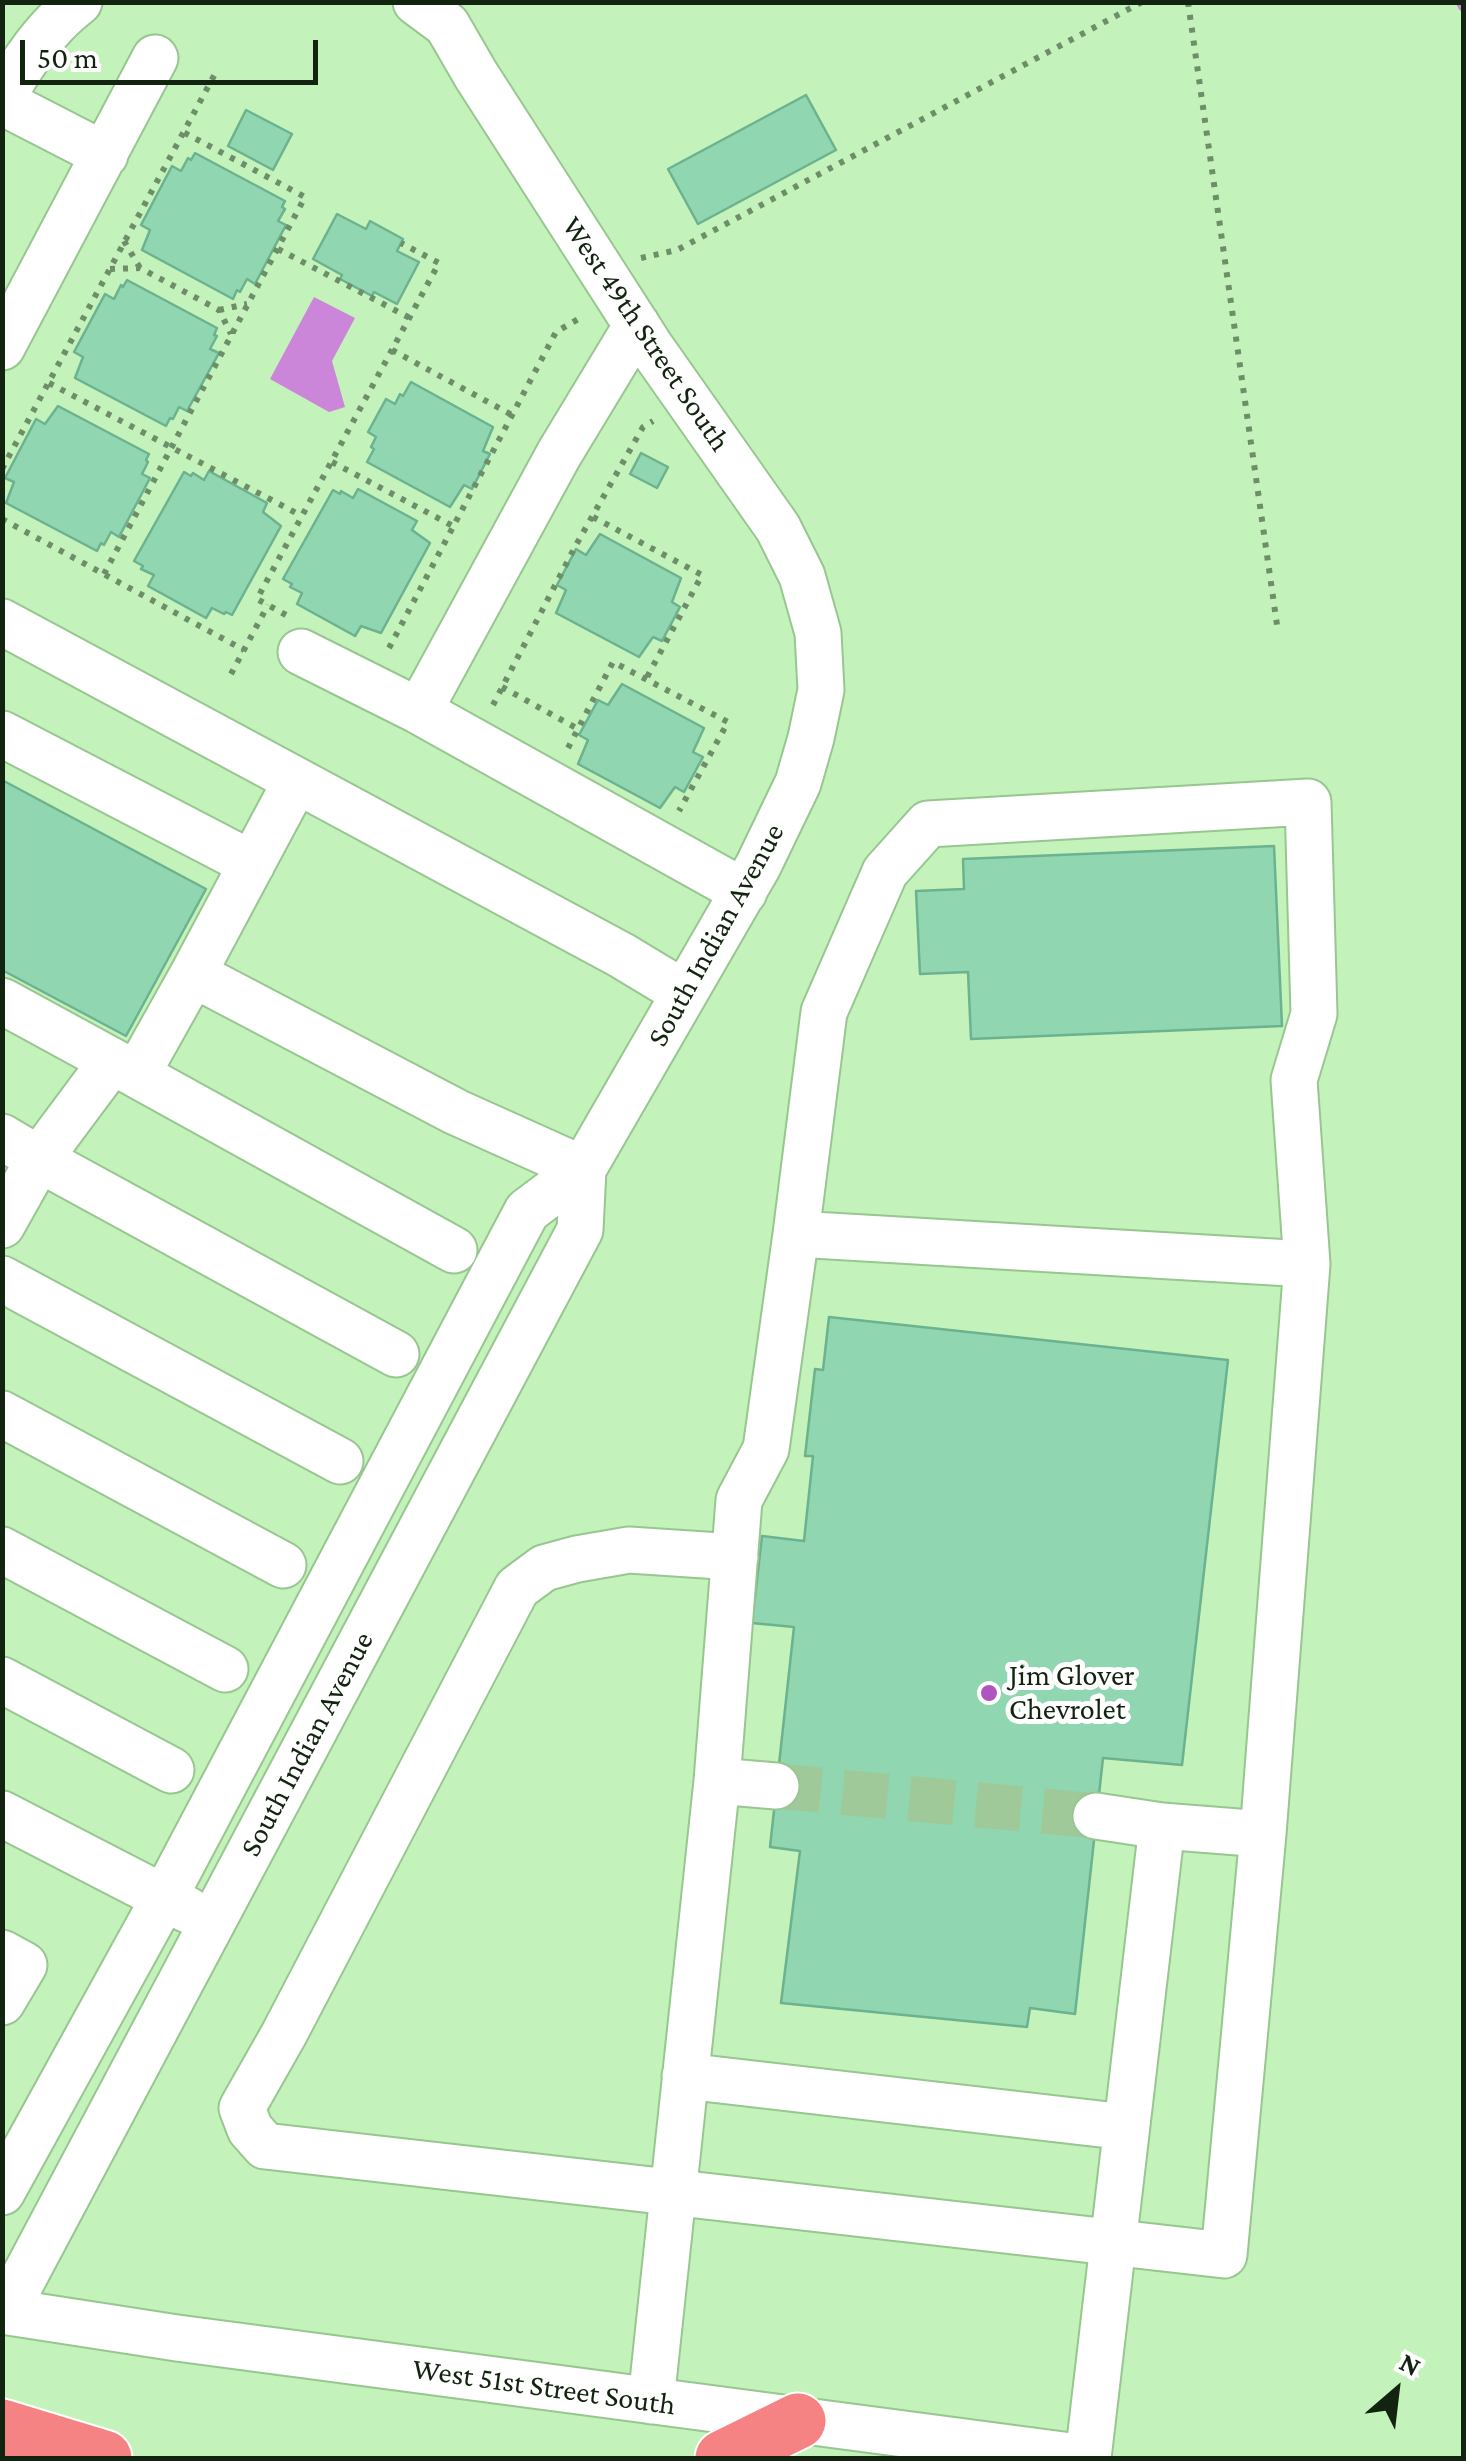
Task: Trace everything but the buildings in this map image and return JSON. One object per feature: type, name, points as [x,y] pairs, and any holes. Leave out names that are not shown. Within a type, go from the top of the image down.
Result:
[{"type":"highway","points":[[723,2458],[798,2421]]},
{"type":"highway","points":[[2,2426],[104,2458]]},
{"type":"street","points":[[79,2],[21,65],[2,100],[105,155]]},
{"type":"street","name":"West 49th Street South","points":[[416,2],[447,25],[597,295],[638,324],[778,528],[802,576],[818,632],[821,690]]},
{"type":"street","points":[[2,346],[155,58]]},
{"type":"street","points":[[419,711],[560,454],[638,324]]},
{"type":"street","points":[[2,622],[621,955],[684,993]]},
{"type":"street","points":[[300,638],[419,711],[744,892]]},
{"type":"street","name":"South Indian Avenue","points":[[2,2192],[164,1898],[527,1211],[583,1168],[744,892],[798,783],[821,690]]},
{"type":"street","points":[[2,734],[252,864]]},
{"type":"street","points":[[2,1225],[21,1148],[124,1067],[193,974],[296,781]]},
{"type":"street","points":[[651,2401],[673,2190],[717,1781],[735,1557],[739,1500],[766,1449],[824,1012],[885,872],[928,824],[1308,802],[1314,1014],[1294,1080],[1307,1264],[1263,1834],[1224,2255],[673,2190],[265,2146],[250,2130],[242,2108],[517,1588],[544,1568],[629,1550],[735,1557]]},
{"type":"street","points":[[193,974],[456,1112],[583,1168]]},
{"type":"street","points":[[2,1001],[454,1250]]},
{"type":"street","points":[[21,1148],[396,1354]]},
{"type":"street","name":"South Indian Avenue","points":[[4,2311],[580,1230],[583,1168]]},
{"type":"street","points":[[796,1234],[1307,1264]]},
{"type":"street","points":[[2,1278],[340,1461]]},
{"type":"street","points":[[2,1414],[283,1564]]},
{"type":"street","points":[[2,1550],[225,1669]]},
{"type":"street","points":[[2,1680],[171,1770]]},
{"type":"street","points":[[717,1781],[776,1786]]},
{"type":"street","points":[[2,1814],[212,1923]]},
{"type":"street","points":[[1096,1816],[1263,1834]]},
{"type":"street","points":[[1087,2458],[1162,1826]]},
{"type":"street","points":[[2,1954],[24,1965],[2,2002]]},
{"type":"street","points":[[686,2076],[1126,2127]]},
{"type":"street","name":"West 51st Street South","points":[[4,2311],[177,2338],[1087,2458]]},
{"type":"path","points":[[386,654],[556,332],[597,295],[640,258],[677,250],[1142,2]]},
{"type":"path","points":[[1188,2],[1276,625]]},
{"type":"path","points":[[2,469],[216,72]]},
{"type":"path","points":[[104,574],[305,198],[183,132]]},
{"type":"path","points":[[124,242],[140,268],[219,310],[232,335]]},
{"type":"path","points":[[300,638],[257,599],[439,264],[401,243]]},
{"type":"path","points":[[278,249],[410,318]]},
{"type":"path","points":[[110,270],[140,268]]},
{"type":"path","points":[[219,310],[248,304]]},
{"type":"path","points":[[392,350],[512,414]]},
{"type":"path","points":[[49,382],[302,516]]},
{"type":"path","points":[[485,720],[643,426],[655,420]]},
{"type":"path","points":[[332,462],[454,526]]},
{"type":"path","points":[[592,516],[702,575],[646,679]]},
{"type":"path","points":[[2,518],[244,650]]},
{"type":"path","points":[[231,674],[268,605]]},
{"type":"path","points":[[561,761],[613,662],[646,679],[728,722],[674,820]]},
{"type":"path","points":[[502,687],[578,728]]},
{"type":"shaded area","points":[[314,297],[355,318],[332,361],[345,407],[329,412],[270,379]]},
{"type":"waterway","points":[[1462,2],[1464,6]]},
{"type":"tunnel","points":[[776,1786],[1096,1816]]},
{"type":"place","name":"Jim Glover Chevrolet","points":[[989,1693]]}]
